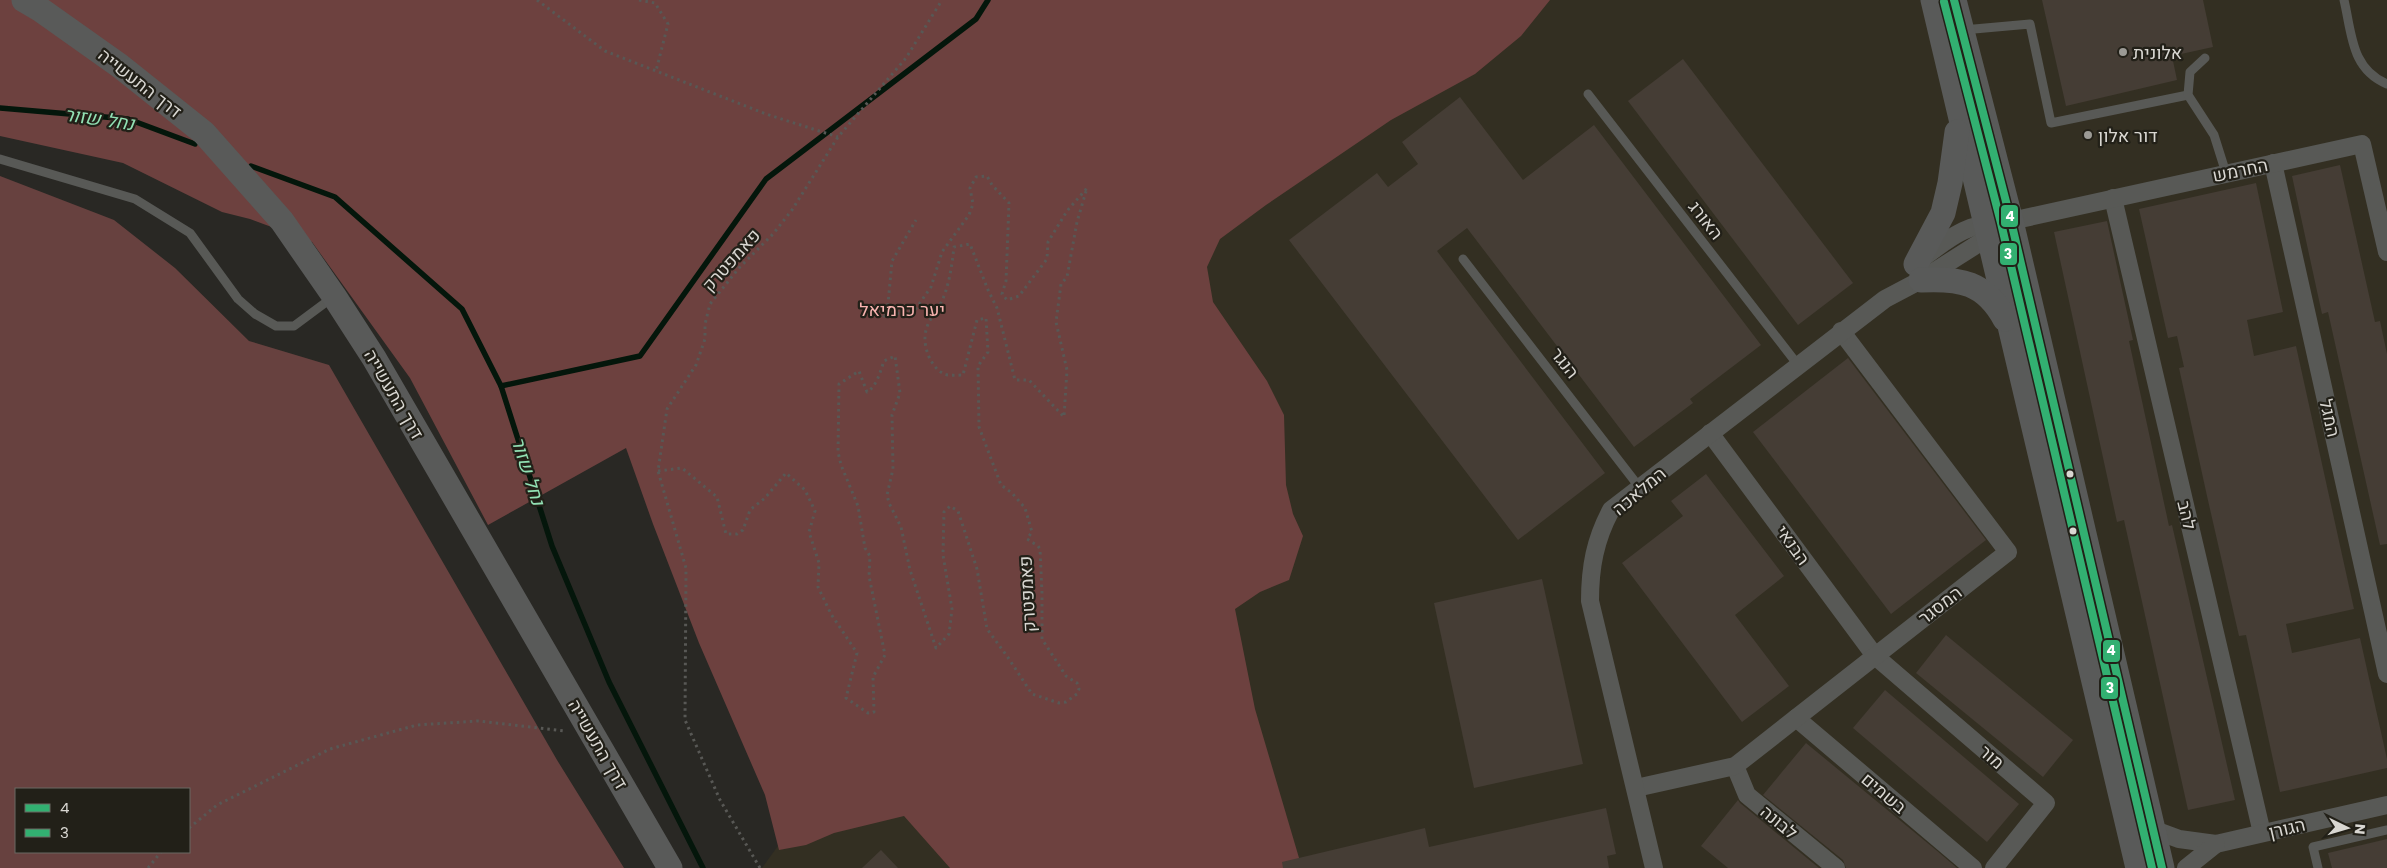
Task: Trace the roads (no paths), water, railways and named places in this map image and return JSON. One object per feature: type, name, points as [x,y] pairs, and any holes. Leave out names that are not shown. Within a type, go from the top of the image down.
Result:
[{"type":"street","name":"דרך התעשייה","points":[[24,0],[120,66],[204,133],[282,221],[374,358],[670,868]]},
{"type":"street","points":[[1933,0],[2138,868]]},
{"type":"street","points":[[1954,0],[2011,221],[2162,868]]},
{"type":"street","points":[[1958,109],[1955,154],[1943,213],[1919,272],[1979,288],[2000,309],[2011,328]]},
{"type":"street","name":"החרמש","points":[[2011,221],[2362,144],[2387,252]]},
{"type":"street","name":"המגל","points":[[2272,163],[2387,674]]},
{"type":"street","name":"להב","points":[[2112,198],[2262,833]]},
{"type":"street","name":"המלאכה","points":[[1654,868],[1590,601],[1590,575],[1593,553],[1600,531],[1611,510],[1919,272],[1959,231],[1987,230],[2011,221]]},
{"type":"street","name":"המסגר","points":[[1636,788],[1735,766],[2008,552],[1841,332]]},
{"type":"street","name":"הבנאי","points":[[1710,433],[1875,656]]},
{"type":"street","name":"מור","points":[[1875,656],[2046,803],[1994,868]]},
{"type":"street","name":"בשמים","points":[[1796,718],[1973,868]]},
{"type":"street","name":"לבונה","points":[[1735,766],[1747,795],[1836,868]]},
{"type":"street","name":"הגורן","points":[[2152,829],[2179,839],[2216,844],[2387,805]]},
{"type":"street","name":"הגורן","points":[[2190,866],[2216,844]]},
{"type":"lane","points":[[2344,0],[2357,55],[2364,70],[2387,84]]},
{"type":"lane","points":[[1961,30],[2030,24],[2051,123],[2188,95]]},
{"type":"lane","points":[[2204,58],[2190,72],[2188,95],[2214,135],[2226,173]]},
{"type":"lane","name":"האורג","points":[[1588,94],[1798,365]]},
{"type":"lane","points":[[0,159],[135,199],[190,233],[238,299],[255,314],[276,326],[294,326],[334,296]]},
{"type":"lane","name":"הנגר","points":[[1464,259],[1640,488]]},
{"type":"lane","points":[[2318,868],[2313,847],[2387,830]]},
{"type":"waterway","points":[[501,386],[640,356],[766,179],[976,19],[988,0]]},
{"type":"waterway","name":"נחל שזור","points":[[0,108],[128,119],[195,144]]},
{"type":"waterway","name":"נחל שזור","points":[[251,166],[335,197],[462,309],[501,386],[552,546],[609,682],[703,868]]},
{"type":"place","name":"אלונית","points":[[2123,52]]},
{"type":"place","name":"דור אלון","points":[[2088,135]]},
{"type":"park label","name":"יער כרמיאל","points":[[902,309]]}]
